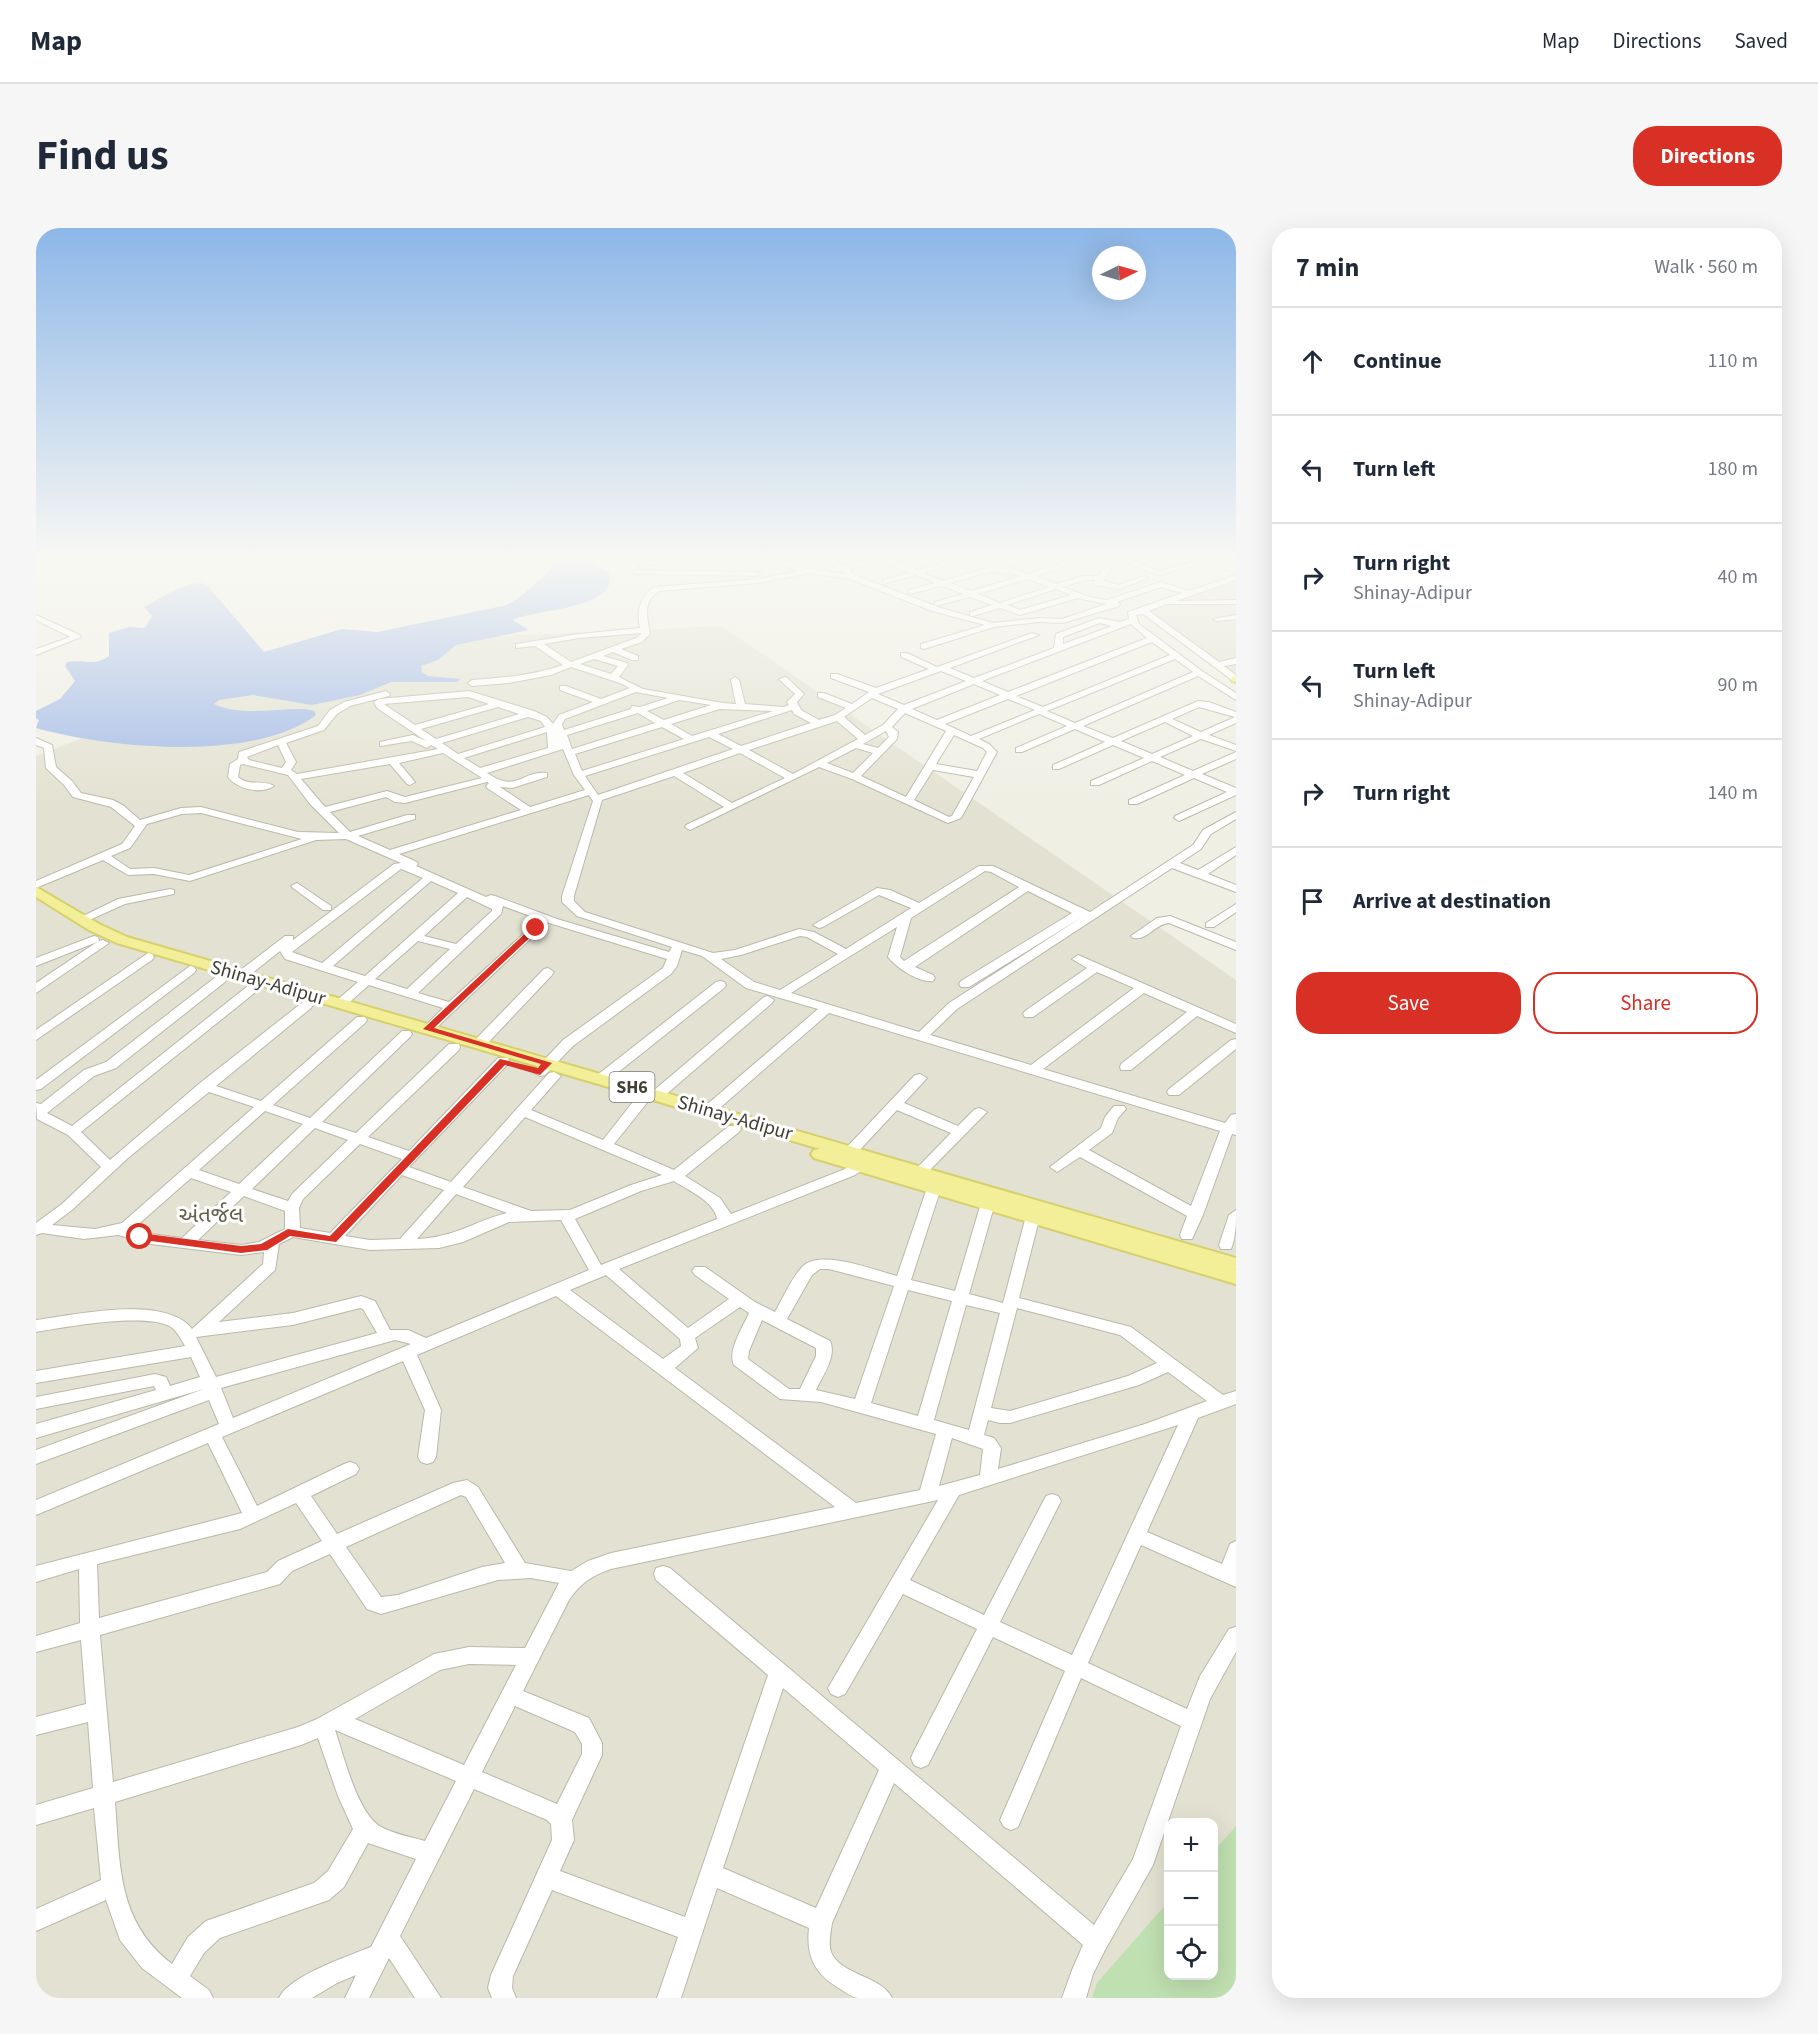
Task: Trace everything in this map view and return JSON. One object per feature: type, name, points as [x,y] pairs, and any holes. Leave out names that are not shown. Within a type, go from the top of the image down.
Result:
[{"type":"main road","name":"Shinay-Adipur","points":[[36,891],[83,920],[122,940],[479,1044],[547,1070],[734,1129],[920,1172],[1236,1264]]},
{"type":"main road","name":"Shinay-Adipur","points":[[36,904],[99,941],[148,957],[503,1061],[601,1079],[709,1110],[859,1157],[934,1188],[1236,1276]]},
{"type":"street","points":[[39,649],[73,640]]},
{"type":"street","points":[[519,646],[558,640]]},
{"type":"street","points":[[578,640],[585,644],[592,656],[624,665],[613,678]]},
{"type":"street","points":[[472,683],[520,678],[572,666],[592,656],[639,640]]},
{"type":"street","points":[[924,646],[947,640]]},
{"type":"street","points":[[389,854],[528,810],[675,772],[819,724],[838,717],[874,693],[1023,640]]},
{"type":"street","points":[[1057,640],[1058,649]]},
{"type":"street","points":[[690,827],[819,764],[885,727],[905,708],[1083,640]]},
{"type":"street","points":[[938,723],[1150,640]]},
{"type":"street","points":[[1153,640],[1199,674],[1236,697]]},
{"type":"street","points":[[1181,640],[1236,678]]},
{"type":"street","points":[[536,643],[558,660],[613,678],[636,689],[725,705],[788,708],[819,724]]},
{"type":"street","points":[[612,649],[635,658]]},
{"type":"street","points":[[987,652],[998,656]]},
{"type":"street","points":[[904,655],[975,681],[1075,726],[1235,791]]},
{"type":"street","points":[[1042,656],[1039,670],[1046,680]]},
{"type":"street","points":[[971,739],[1175,656]]},
{"type":"street","points":[[1008,660],[1019,664]]},
{"type":"street","points":[[1217,665],[1236,661]]},
{"type":"street","points":[[1019,750],[1199,674]]},
{"type":"street","points":[[819,764],[855,777],[942,820],[952,820],[980,775],[992,750],[834,676]]},
{"type":"street","points":[[579,775],[788,708],[800,694],[783,679]]},
{"type":"street","points":[[735,680],[741,706]]},
{"type":"street","points":[[562,688],[602,702]]},
{"type":"street","points":[[561,740],[557,724],[562,717],[636,689]]},
{"type":"street","points":[[243,760],[245,752],[281,743],[325,726],[332,713],[340,707],[391,692]]},
{"type":"street","points":[[544,775],[506,786],[497,784],[437,747],[414,728],[380,706],[379,702],[469,694],[544,718],[561,740],[579,775],[595,794]]},
{"type":"street","points":[[821,695],[852,707]]},
{"type":"street","points":[[615,697],[691,739]]},
{"type":"street","points":[[552,750],[554,745],[561,740],[639,710],[680,698]]},
{"type":"street","points":[[414,728],[501,703]]},
{"type":"street","points":[[1056,767],[1201,704],[1236,717]]},
{"type":"street","points":[[457,757],[663,724],[725,705]]},
{"type":"street","points":[[269,786],[243,785],[234,780],[235,764],[243,760],[290,773],[393,762],[531,713]]},
{"type":"street","points":[[838,717],[859,741],[880,752]]},
{"type":"street","points":[[1095,783],[1236,717]]},
{"type":"street","points":[[1165,719],[1199,735],[1236,748]]},
{"type":"street","points":[[855,777],[894,737],[893,732],[885,727]]},
{"type":"street","points":[[908,802],[952,730]]},
{"type":"street","points":[[709,733],[793,778]]},
{"type":"street","points":[[383,744],[416,738],[437,747],[457,757],[528,810]]},
{"type":"street","points":[[323,811],[387,794],[405,800],[552,750],[561,740]]},
{"type":"street","points":[[36,741],[49,747],[51,768],[68,783],[77,795],[116,805],[126,811],[139,825]]},
{"type":"street","points":[[281,743],[291,762],[290,773],[348,836],[525,911],[676,951],[711,957],[737,953],[799,932],[810,934],[846,954]]},
{"type":"street","points":[[1133,802],[1236,755]]},
{"type":"street","points":[[393,762],[410,782]]},
{"type":"street","points":[[929,766],[980,775]]},
{"type":"street","points":[[675,772],[732,807]]},
{"type":"street","points":[[1179,819],[1235,791]]},
{"type":"street","points":[[595,794],[568,902],[581,914],[676,951]]},
{"type":"street","points":[[36,885],[126,846],[139,825],[181,811],[196,809],[298,835],[316,837],[348,836],[411,817]]},
{"type":"street","points":[[921,1037],[953,1006],[1172,864],[1197,847],[1207,832],[1236,815]]},
{"type":"street","points":[[104,856],[128,872],[154,871],[190,878],[316,837]]},
{"type":"street","points":[[1199,875],[1236,850]]},
{"type":"street","points":[[242,975],[327,908],[401,858]]},
{"type":"street","points":[[1172,864],[1236,890]]},
{"type":"street","points":[[409,994],[498,910],[495,906],[406,866],[394,867],[285,952],[289,957],[451,1007]]},
{"type":"street","points":[[782,994],[983,868],[993,869],[1080,913],[1093,916]]},
{"type":"street","points":[[324,967],[430,878]]},
{"type":"street","points":[[297,886],[327,908]]},
{"type":"street","points":[[906,967],[1028,886]]},
{"type":"street","points":[[819,925],[877,891],[886,892],[919,908]]},
{"type":"street","points":[[83,920],[122,901],[170,892]]},
{"type":"street","points":[[340,1004],[464,894]]},
{"type":"street","points":[[1210,925],[1236,907]]},
{"type":"street","points":[[965,984],[1080,913]]},
{"type":"street","points":[[906,916],[894,957],[900,964],[928,978]]},
{"type":"street","points":[[1137,936],[1161,920],[1170,919],[1236,946]]},
{"type":"street","points":[[428,1029],[536,928]]},
{"type":"street","points":[[416,937],[458,948]]},
{"type":"street","points":[[36,967],[38,964],[36,962],[99,941]]},
{"type":"street","points":[[36,989],[99,941]]},
{"type":"street","points":[[404,1244],[523,1111],[547,1070],[568,1043],[667,971],[676,951]]},
{"type":"street","points":[[36,1036],[148,957]]},
{"type":"street","points":[[711,957],[750,985],[1032,1071],[1233,1126],[1187,1235]]},
{"type":"street","points":[[1078,959],[1236,1029]]},
{"type":"street","points":[[1029,1014],[1096,967]]},
{"type":"street","points":[[36,1086],[190,970]]},
{"type":"street","points":[[479,1044],[548,972]]},
{"type":"street","points":[[109,1167],[73,1132],[39,1113],[89,1073],[111,1065],[221,979]]},
{"type":"street","points":[[601,1079],[720,985]]},
{"type":"street","points":[[73,1132],[253,988]]},
{"type":"street","points":[[1032,1071],[1142,988]]},
{"type":"street","points":[[657,1095],[768,1000]]},
{"type":"street","points":[[38,1229],[67,1208],[109,1167],[307,1005]]},
{"type":"street","points":[[709,1110],[827,1008]]},
{"type":"street","points":[[1126,1067],[1196,1011]]},
{"type":"street","points":[[120,1230],[134,1221],[361,1020]]},
{"type":"street","points":[[186,1244],[406,1034]]},
{"type":"street","points":[[1174,1092],[1236,1043]]},
{"type":"street","points":[[293,1232],[292,1208],[297,1197],[454,1047]]},
{"type":"street","points":[[332,1240],[503,1061]]},
{"type":"street","points":[[36,1508],[603,1270],[850,1172],[895,1104],[920,1078]]},
{"type":"street","points":[[206,1086],[411,1157]]},
{"type":"street","points":[[606,1145],[641,1101]]},
{"type":"street","points":[[895,1104],[960,1132]]},
{"type":"street","points":[[1058,1167],[1107,1130],[1112,1117],[1119,1109]]},
{"type":"street","points":[[523,1111],[676,1176],[715,1201],[723,1210],[725,1222]]},
{"type":"street","points":[[920,1172],[980,1112]]},
{"type":"street","points":[[38,1229],[67,1234],[120,1230],[151,1239],[241,1250],[272,1244],[283,1235],[293,1232],[369,1245],[450,1241],[498,1220],[566,1217],[636,1188],[676,1176],[734,1129]]},
{"type":"street","points":[[1079,1151],[1196,1215]]},
{"type":"street","points":[[400,1169],[532,1217]]},
{"type":"street","points":[[189,1172],[292,1208]]},
{"type":"street","points":[[861,1407],[934,1188]]},
{"type":"street","points":[[924,1424],[988,1203]]},
{"type":"street","points":[[1226,1245],[1236,1215]]},
{"type":"street","points":[[975,1438],[1033,1216]]},
{"type":"street","points":[[566,1217],[603,1270],[687,1336],[690,1348],[663,1368]]},
{"type":"street","points":[[194,1340],[270,1266],[272,1244]]},
{"type":"street","points":[[778,1320],[807,1271],[817,1264],[830,1264],[961,1298],[1010,1305],[1113,1326],[1139,1340],[1170,1364],[1228,1400]]},
{"type":"street","points":[[700,1271],[739,1300],[824,1345],[824,1356],[805,1395]]},
{"type":"street","points":[[558,1289],[852,1510]]},
{"type":"street","points":[[687,1336],[739,1300]]},
{"type":"street","points":[[36,1377],[361,1302],[369,1305],[386,1336]]},
{"type":"street","points":[[758,1311],[741,1351],[740,1361],[781,1393],[821,1396],[988,1443],[992,1448],[988,1478]]},
{"type":"street","points":[[36,1326],[138,1315],[154,1316],[179,1324],[194,1340],[210,1386],[229,1428]]},
{"type":"street","points":[[36,1457],[210,1386],[386,1336],[400,1334],[426,1345]]},
{"type":"street","points":[[408,1353],[433,1410],[427,1457]]},
{"type":"street","points":[[982,1411],[1000,1417],[1010,1417],[1134,1381],[1170,1364]]},
{"type":"street","points":[[36,1402],[155,1380],[160,1381],[165,1392]]},
{"type":"street","points":[[36,1431],[165,1392],[210,1386]]},
{"type":"street","points":[[357,1998],[562,1594],[573,1579],[587,1569],[611,1561],[953,1490],[1150,1429],[1228,1400]]},
{"type":"street","points":[[1011,1820],[1076,1666],[1192,1413]]},
{"type":"street","points":[[927,1496],[946,1430]]},
{"type":"street","points":[[212,1435],[253,1516]]},
{"type":"street","points":[[36,1574],[88,1559],[223,1527],[253,1516],[350,1469]]},
{"type":"street","points":[[36,1644],[273,1578],[285,1566],[459,1488],[467,1487],[472,1492],[518,1568]]},
{"type":"street","points":[[838,1688],[953,1490]]},
{"type":"street","points":[[300,1494],[370,1598],[381,1606],[494,1571],[518,1568],[573,1579]]},
{"type":"street","points":[[921,1758],[1052,1502]]},
{"type":"street","points":[[1136,1535],[1231,1577],[1236,1549]]},
{"type":"street","points":[[88,1559],[90,1629],[104,1796],[117,1905],[129,1934],[146,1955],[201,1998]]},
{"type":"street","points":[[663,1574],[1097,1941]]},
{"type":"street","points":[[898,1583],[1192,1721]]},
{"type":"street","points":[[1074,1998],[1083,1970],[1097,1941],[1142,1865],[1207,1682],[1236,1635]]},
{"type":"street","points":[[36,1815],[301,1736],[330,1723],[434,1663],[450,1657],[473,1655],[530,1657]]},
{"type":"street","points":[[669,1998],[779,1671]]},
{"type":"street","points":[[504,1998],[500,1988],[502,1975],[563,1840],[561,1819],[592,1755],[592,1743],[582,1725],[510,1695]]},
{"type":"street","points":[[36,1726],[97,1710]]},
{"type":"street","points":[[330,1723],[470,1776],[555,1813],[561,1819]]},
{"type":"street","points":[[330,1723],[356,1814],[365,1828],[379,1836],[430,1853]]},
{"type":"street","points":[[880,1998],[835,1972],[823,1960],[819,1944],[821,1922],[891,1766]]},
{"type":"street","points":[[177,1979],[191,1949],[200,1937],[214,1929],[321,1892],[336,1879],[365,1828]]},
{"type":"street","points":[[711,1874],[821,1922]]},
{"type":"street","points":[[547,1877],[692,1931]]},
{"type":"street","points":[[36,1920],[113,1886]]},
{"type":"street","points":[[291,1998],[383,1946]]},
{"type":"street","points":[[383,1946],[429,1998]]},
{"type":"shaded area","points":[[421,640],[742,640],[1236,980],[1236,1998],[36,1998],[36,756],[324,644]]},
{"type":"shaded area","points":[[1182,640],[1236,640],[1236,677]]},
{"type":"green space","points":[[1236,1826],[1236,1998],[1092,1998],[1097,1983],[1164,1907],[1164,1980],[1218,1980],[1218,1846]]},
{"type":"water","points":[[109,640],[253,640],[264,652],[306,640],[482,640],[456,645],[438,660],[421,666],[422,672],[428,676],[461,679],[456,682],[391,682],[360,695],[312,705],[253,695],[219,700],[214,704],[247,711],[305,709],[314,711],[316,715],[289,730],[256,740],[179,747],[140,745],[101,741],[36,728],[39,720],[36,718],[36,711],[60,699],[75,681],[65,666],[67,662],[94,662],[104,659],[109,656]]},
{"type":"district","name":"અંતર્જલ","points":[[211,1215]]},
{"type":"route","points":[[140,1237],[241,1250],[272,1244],[288,1232],[332,1240],[503,1061],[540,1072],[547,1063],[428,1029],[536,928]]}]
